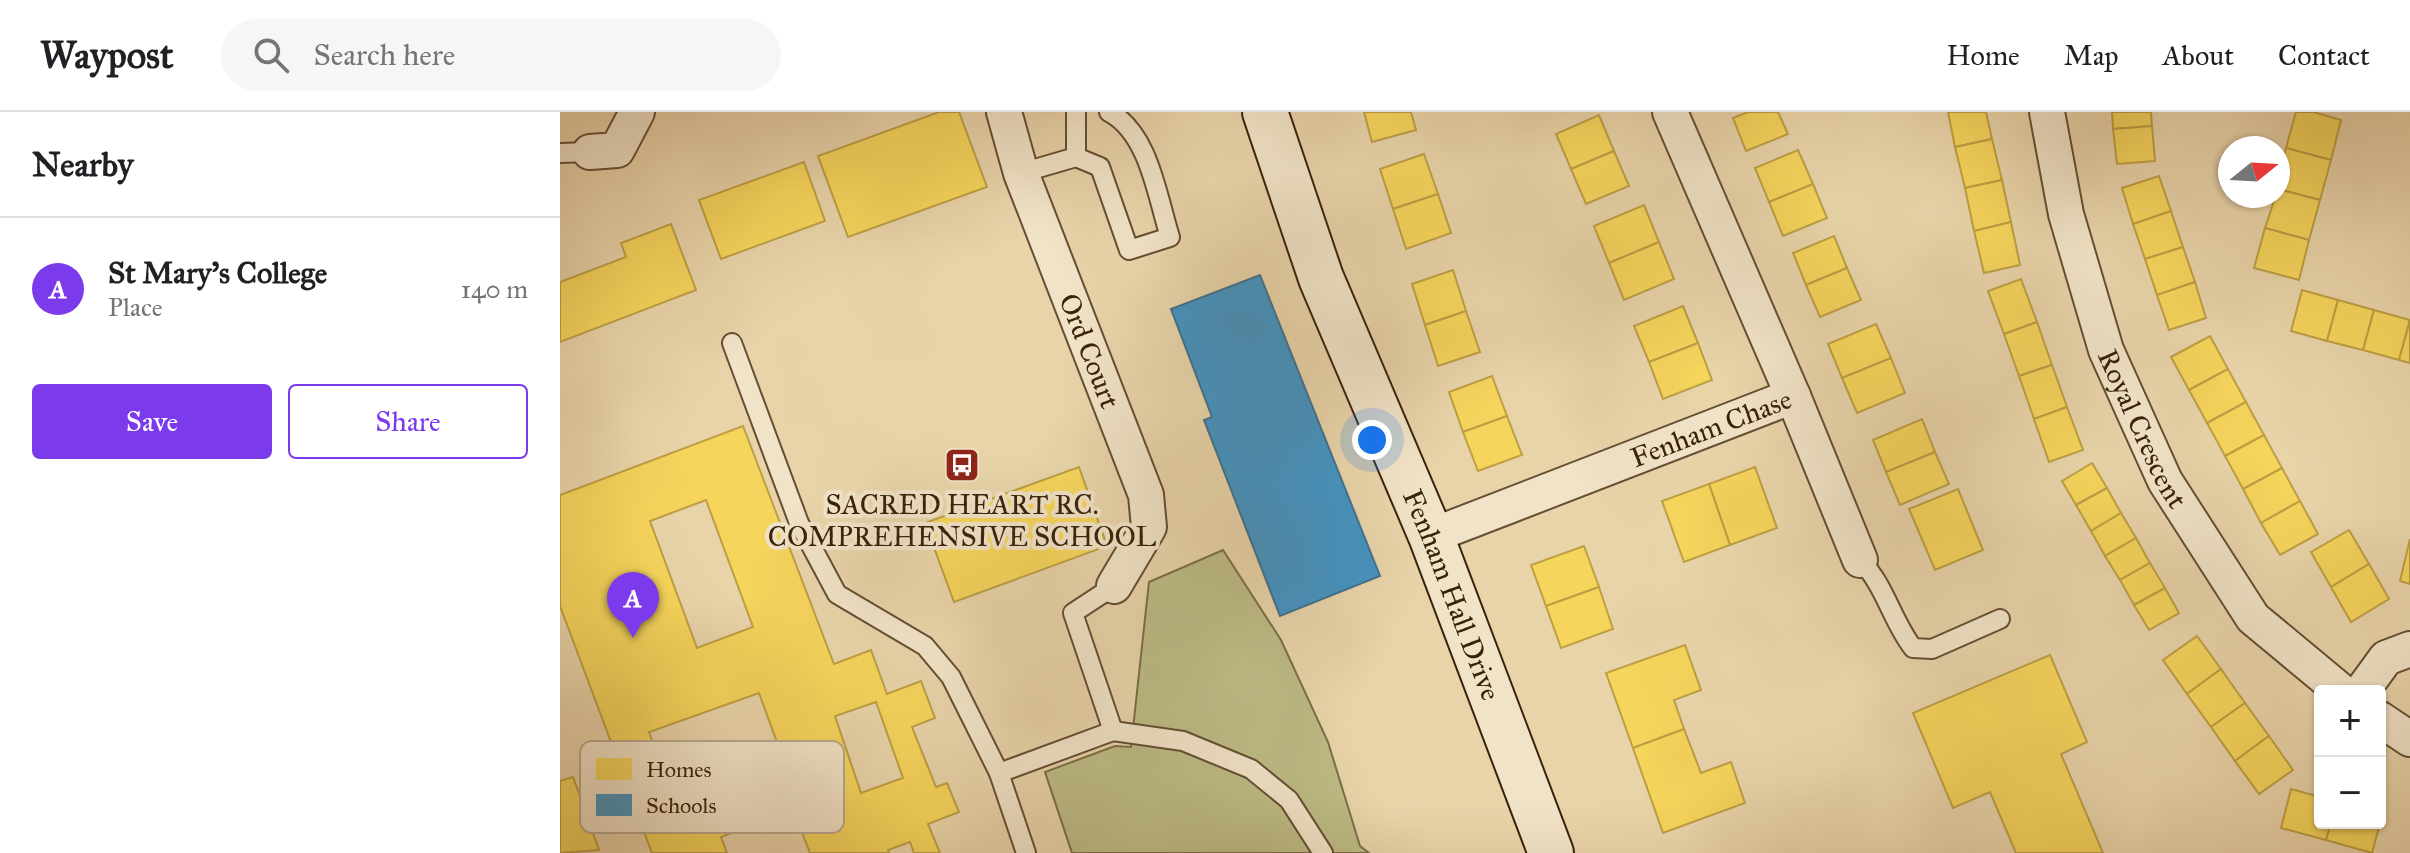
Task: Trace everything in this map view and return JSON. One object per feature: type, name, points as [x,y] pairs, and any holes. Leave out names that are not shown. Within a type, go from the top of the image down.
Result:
[{"type":"street","points":[[575,152],[617,150],[637,112]]},
{"type":"street","name":"Ord Court","points":[[1004,112],[1021,173],[1146,495],[1149,527],[1114,586]]},
{"type":"street","name":"Fenham Hall Drive","points":[[1265,112],[1321,278],[1431,536],[1551,853]]},
{"type":"street","name":"Fenham Chase","points":[[1431,536],[1793,396],[1670,112]]},
{"type":"street","name":"Royal Crescent","points":[[2047,112],[2066,214],[2106,350],[2165,481],[2253,618],[2334,685]]},
{"type":"street","points":[[1793,396],[1860,560]]},
{"type":"street","points":[[2366,685],[2386,658],[2410,649]]},
{"type":"street","points":[[2386,723],[2410,739]]},
{"type":"lane","points":[[1076,112],[1076,157]]},
{"type":"lane","points":[[1021,173],[1076,157],[1100,167],[1129,250],[1170,237],[1137,136],[1121,118],[1109,112]]},
{"type":"lane","points":[[732,343],[799,523],[837,594],[925,646],[951,677],[999,773],[1026,853]]},
{"type":"lane","points":[[1860,560],[1872,573],[1898,629],[1913,648],[1932,649],[2000,619]]},
{"type":"lane","points":[[1113,731],[1073,613],[1114,586]]},
{"type":"lane","points":[[999,773],[1113,731],[1183,741],[1251,769],[1289,800],[1323,853]]},
{"type":"shaded area","points":[[1223,550],[1281,640],[1328,742],[1360,846],[1369,853],[1072,853],[1045,772],[1115,746],[1131,747],[1149,582]]},
{"type":"building: Homes","points":[[939,112],[959,112],[987,187],[848,237],[818,156]]},
{"type":"building: Homes","points":[[1364,112],[1411,112],[1416,130],[1372,142]]},
{"type":"building: Homes","points":[[1748,112],[1778,112],[1788,134],[1746,151],[1733,118]]},
{"type":"building: Homes","points":[[1948,112],[1986,112],[1992,139],[1955,147]]},
{"type":"building: Homes","points":[[2112,112],[2151,112],[2152,126],[2113,129]]},
{"type":"building: Homes","points":[[2296,112],[2313,112],[2341,120],[2331,160],[2290,149],[2289,136]]},
{"type":"building: Homes","points":[[1599,115],[1614,151],[1571,169],[1556,134]]},
{"type":"building: Homes","points":[[2152,126],[2155,161],[2117,164],[2113,129]]},
{"type":"building: Homes","points":[[1992,139],[2002,180],[1965,188],[1955,147]]},
{"type":"building: Homes","points":[[2290,149],[2331,160],[2320,200],[2290,192]]},
{"type":"building: Homes","points":[[1798,150],[1813,184],[1769,202],[1755,168]]},
{"type":"building: Homes","points":[[1614,151],[1629,186],[1586,204],[1571,169]]},
{"type":"building: Homes","points":[[1424,154],[1438,194],[1393,209],[1380,169]]},
{"type":"building: Homes","points":[[804,162],[825,221],[721,259],[699,200]]},
{"type":"building: Homes","points":[[2159,176],[2171,211],[2133,224],[2122,188]]},
{"type":"building: Homes","points":[[2002,180],[2011,222],[1974,231],[1965,188]]},
{"type":"building: Homes","points":[[1813,184],[1827,218],[1783,236],[1769,202]]},
{"type":"building: Homes","points":[[2290,192],[2320,200],[2309,240],[2265,228],[2272,208],[2290,208]]},
{"type":"building: Homes","points":[[1438,194],[1451,233],[1406,249],[1393,209]]},
{"type":"building: Homes","points":[[1644,205],[1659,242],[1609,263],[1594,226]]},
{"type":"building: Homes","points":[[2171,211],[2183,247],[2145,259],[2133,224]]},
{"type":"building: Homes","points":[[2011,222],[2020,265],[1984,273],[1974,231]]},
{"type":"building: Homes","points":[[671,224],[696,290],[560,342],[560,282],[626,257],[621,243]]},
{"type":"building: Homes","points":[[2265,228],[2309,240],[2299,280],[2254,268]]},
{"type":"building: Homes","points":[[1834,236],[1847,268],[1806,285],[1793,253]]},
{"type":"building: Homes","points":[[1659,242],[1674,279],[1624,300],[1609,263]]},
{"type":"building: Homes","points":[[2183,247],[2195,282],[2157,295],[2145,259]]},
{"type":"building: Homes","points":[[1847,268],[1861,300],[1820,317],[1806,285]]},
{"type":"building: Homes","points":[[1453,270],[1466,311],[1425,325],[1412,284]]},
{"type":"building: Homes","points":[[2021,279],[2037,322],[2004,334],[1988,291]]},
{"type":"building: Homes","points":[[2195,282],[2206,318],[2169,330],[2157,295]]},
{"type":"building: Homes","points":[[2302,290],[2338,300],[2327,341],[2291,331]]},
{"type":"building: Homes","points":[[2338,300],[2374,310],[2363,350],[2327,341]]},
{"type":"building: Homes","points":[[1683,306],[1698,343],[1649,362],[1634,326]]},
{"type":"building: Homes","points":[[2374,310],[2410,320],[2399,360],[2363,350]]},
{"type":"building: Homes","points":[[1466,311],[1480,352],[1438,366],[1425,325]]},
{"type":"building: Homes","points":[[2410,320],[2410,363],[2399,360]]},
{"type":"building: Homes","points":[[2037,322],[2052,365],[2019,376],[2004,334]]},
{"type":"building: Homes","points":[[1876,324],[1891,358],[1842,378],[1828,344]]},
{"type":"building: Homes","points":[[2210,336],[2228,369],[2189,390],[2171,357]]},
{"type":"building: Homes","points":[[1698,343],[1712,380],[1663,399],[1649,362]]},
{"type":"building: Homes","points":[[1891,358],[1905,393],[1857,413],[1842,378]]},
{"type":"building: Homes","points":[[2052,365],[2067,407],[2034,419],[2019,376]]},
{"type":"building: Homes","points":[[2228,369],[2246,402],[2207,423],[2189,390]]},
{"type":"building: Homes","points":[[1492,376],[1507,416],[1463,432],[1449,392]]},
{"type":"building: Homes","points":[[2246,402],[2264,435],[2225,456],[2207,423]]},
{"type":"building: Homes","points":[[2067,407],[2083,450],[2049,462],[2034,419]]},
{"type":"building: Homes","points":[[1507,416],[1522,455],[1478,471],[1463,432]]},
{"type":"building: Homes","points":[[1922,419],[1935,452],[1886,472],[1873,440]]},
{"type":"building: Homes","points":[[743,426],[834,664],[871,650],[887,694],[921,681],[935,718],[912,727],[936,787],[947,783],[959,812],[928,824],[940,853],[914,853],[910,842],[888,850],[889,853],[810,853],[802,833],[844,833],[844,743],[861,793],[903,778],[876,702],[835,716],[843,741],[777,741],[759,693],[649,732],[652,741],[611,741],[560,606],[560,495]],"holes":[[[706,500],[753,627],[697,648],[650,521]]]},
{"type":"building: Homes","points":[[2264,435],[2282,468],[2243,489],[2225,456]]},
{"type":"building: Homes","points":[[1935,452],[1949,484],[1900,505],[1886,472]]},
{"type":"building: Homes","points":[[2092,463],[2107,488],[2076,505],[2062,481]]},
{"type":"building: Homes","points":[[1079,467],[1107,546],[954,602],[925,523]]},
{"type":"building: Homes","points":[[1755,467],[1777,528],[1730,545],[1709,484]]},
{"type":"building: Homes","points":[[2282,468],[2300,501],[2261,523],[2243,489]]},
{"type":"building: Homes","points":[[1709,484],[1730,545],[1684,562],[1662,501]]},
{"type":"building: Homes","points":[[2107,488],[2121,513],[2091,531],[2076,505]]},
{"type":"building: Homes","points":[[1958,489],[1983,550],[1935,570],[1909,509]]},
{"type":"building: Homes","points":[[2300,501],[2318,534],[2280,555],[2261,523]]},
{"type":"building: Homes","points":[[2121,513],[2136,538],[2105,556],[2091,531]]},
{"type":"building: Homes","points":[[2349,530],[2369,564],[2331,587],[2311,552]]},
{"type":"building: Homes","points":[[2136,538],[2150,563],[2120,580],[2105,556]]},
{"type":"building: Homes","points":[[2410,539],[2410,584],[2400,581]]},
{"type":"building: Homes","points":[[1584,546],[1599,587],[1546,606],[1531,565]]},
{"type":"building: Homes","points":[[2150,563],[2165,588],[2134,605],[2120,580]]},
{"type":"building: Homes","points":[[2369,564],[2389,599],[2351,622],[2331,587]]},
{"type":"building: Homes","points":[[1599,587],[1613,629],[1561,648],[1546,606]]},
{"type":"building: Homes","points":[[2165,588],[2179,613],[2149,630],[2134,605]]},
{"type":"building: Homes","points":[[2197,636],[2221,669],[2187,694],[2163,660]]},
{"type":"building: Homes","points":[[1685,645],[1701,690],[1674,700],[1684,729],[1633,748],[1606,673]]},
{"type":"building: Homes","points":[[2050,655],[2087,742],[2061,754],[2103,853],[2016,853],[1990,792],[1953,808],[1913,713]]},
{"type":"building: Homes","points":[[2221,669],[2245,703],[2211,727],[2187,694]]},
{"type":"building: Homes","points":[[2245,703],[2269,736],[2235,761],[2211,727]]},
{"type":"building: Homes","points":[[1684,729],[1701,773],[1731,762],[1745,803],[1663,833],[1633,748]]},
{"type":"building: Homes","points":[[2269,736],[2293,770],[2259,794],[2235,761]]},
{"type":"building: Homes","points":[[573,777],[580,796],[580,833],[593,833],[599,850],[560,853],[560,781]]},
{"type":"building: Homes","points":[[2291,789],[2314,795],[2314,829],[2329,829],[2326,840],[2281,828]]},
{"type":"building: Homes","points":[[2329,829],[2378,829],[2372,853],[2326,840]]},
{"type":"building: Homes","points":[[644,833],[731,833],[721,837],[727,853],[652,853]]},
{"type":"building: Schools","points":[[1260,275],[1380,576],[1280,616],[1204,420],[1212,417],[1171,309]]},
{"type":"place","name":"SACRED HEART RC. COMPREHENSIVE SCHOOL","points":[[962,465]]},
{"type":"place","name":"St Mary's College","points":[[633,638]]}]
